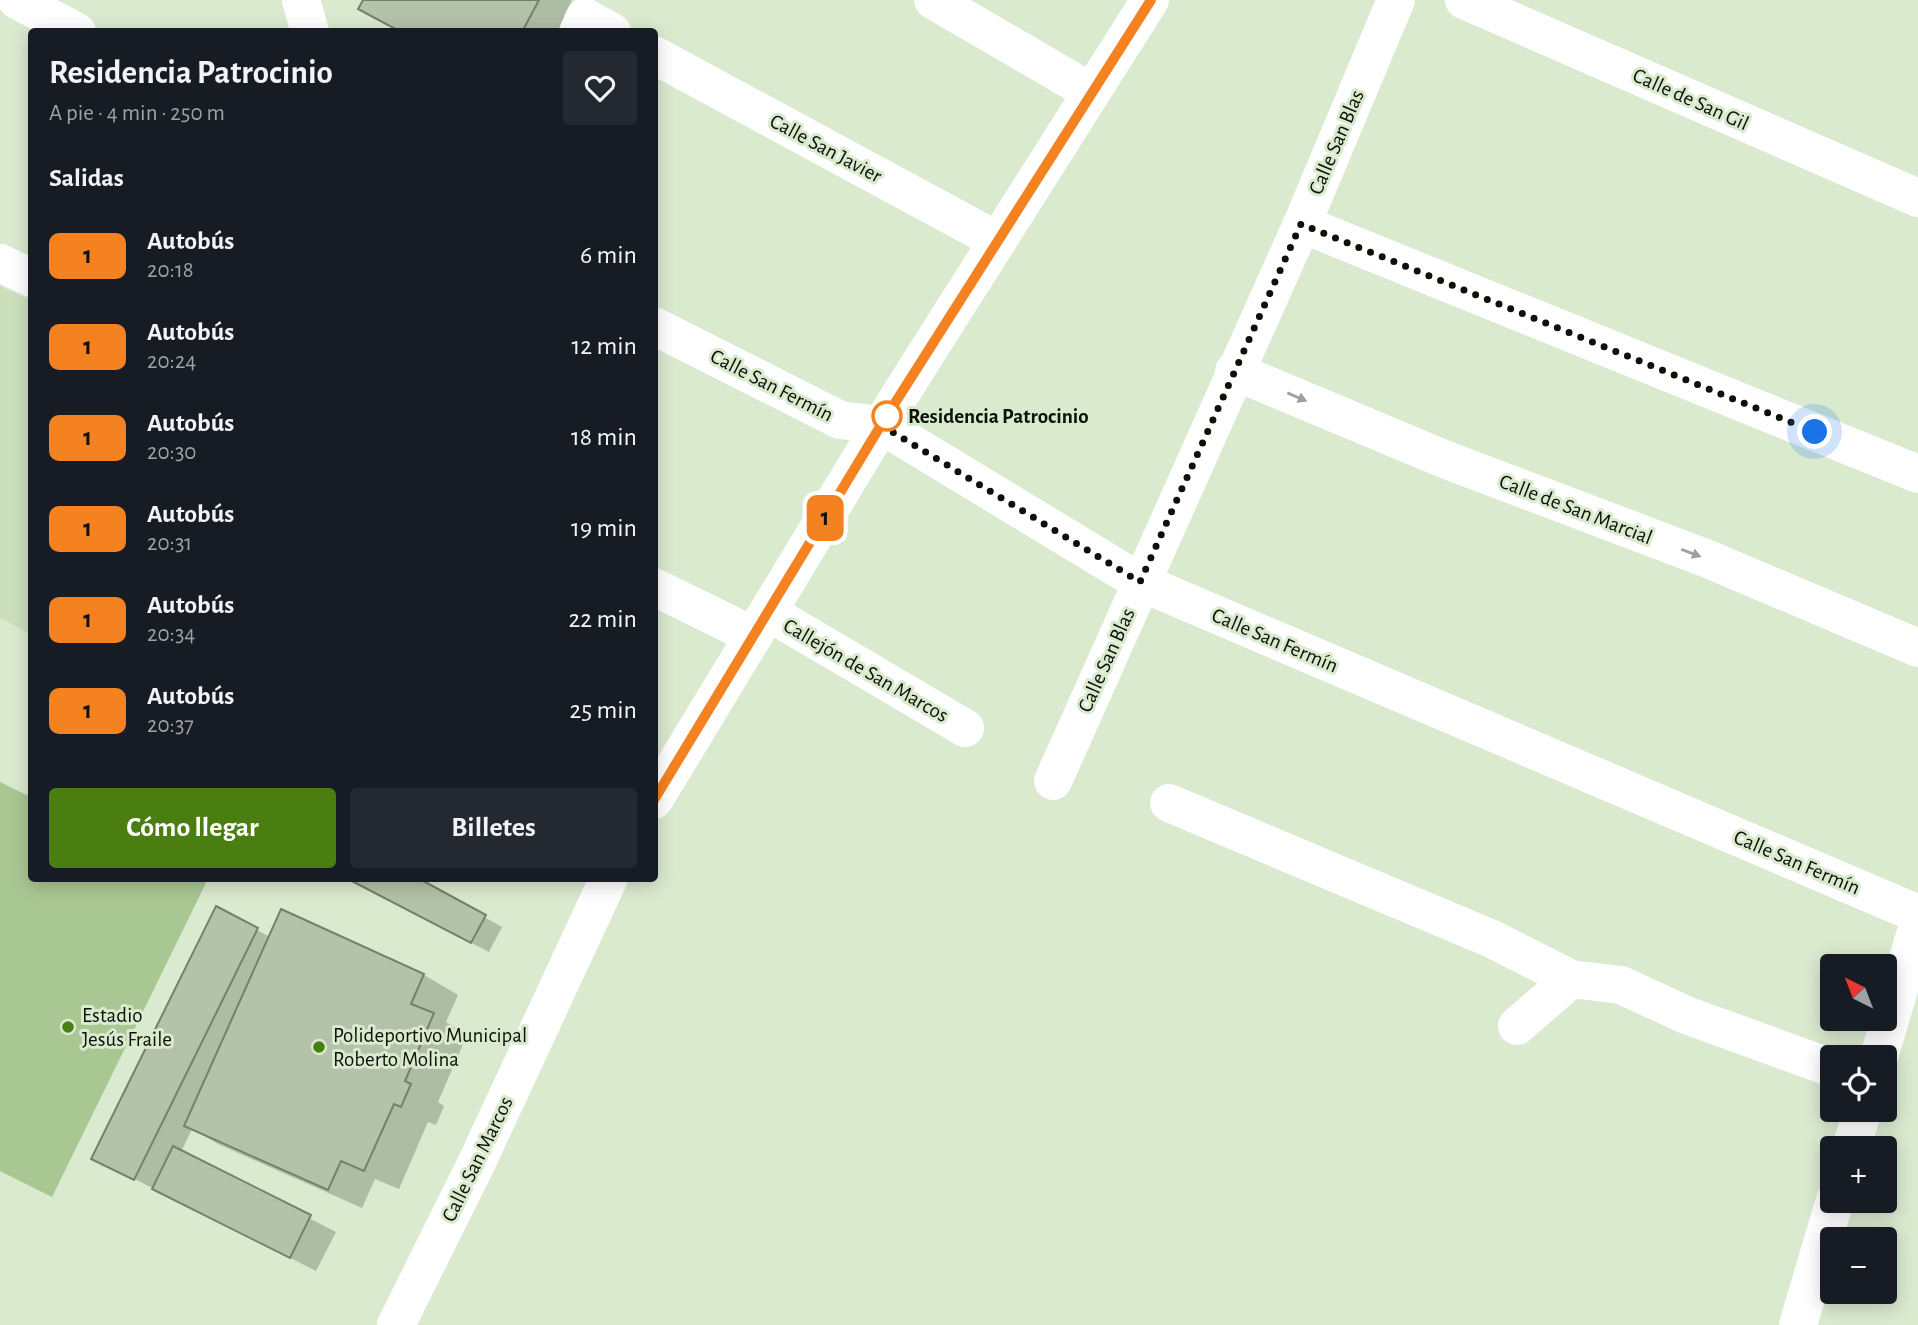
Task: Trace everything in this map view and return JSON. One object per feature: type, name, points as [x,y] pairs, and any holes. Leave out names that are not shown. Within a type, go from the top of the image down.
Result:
[{"type":"street","points":[[17,0],[70,28]]},
{"type":"street","points":[[301,0],[309,28]]},
{"type":"street","points":[[933,0],[1091,92]]},
{"type":"street","points":[[658,793],[881,425],[1150,0]]},
{"type":"street","name":"Calle San Blas","points":[[1053,781],[1301,224],[1396,0]]},
{"type":"street","name":"Calle de San Gil","points":[[1464,0],[1918,198]]},
{"type":"street","points":[[580,28],[585,17],[605,28]]},
{"type":"street","name":"Calle San Javier","points":[[658,57],[998,241]]},
{"type":"street","points":[[1301,224],[1918,474]]},
{"type":"street","name":"Calle San Fermín","points":[[658,328],[840,420],[881,425],[1140,582],[1918,914]]},
{"type":"street","name":"Calle de San Marcial","points":[[1234,371],[1444,459],[1708,559],[1918,648]]},
{"type":"street","name":"Callejón de San Marcos","points":[[658,588],[761,624],[965,728]]},
{"type":"street","points":[[1169,803],[1492,939],[1571,979],[1621,985],[1686,1015],[1820,1064]]},
{"type":"street","name":"Calle San Marcos","points":[[396,1325],[476,1164],[607,882]]},
{"type":"street","points":[[1883,1045],[1918,925]]},
{"type":"street","points":[[1517,1026],[1571,979]]},
{"type":"street","points":[[1798,1325],[1831,1213]]},
{"type":"shaded area","points":[[0,286],[28,300],[28,632],[0,618]]},
{"type":"shaded area","name":"Estadio Jesús Fraile","points":[[0,782],[28,796],[28,882],[206,883],[52,1197],[0,1171]]},
{"type":"building","points":[[363,0],[539,0],[524,28],[394,28],[358,9]]},
{"type":"building","points":[[354,882],[425,882],[486,915],[471,943]]},
{"type":"building","points":[[216,906],[258,928],[134,1180],[91,1159]]},
{"type":"building","name":"Polideportivo Municipal Roberto Molina","points":[[281,909],[424,974],[411,1004],[434,1013],[405,1081],[411,1084],[401,1107],[394,1104],[364,1171],[341,1161],[328,1190],[184,1126]]},
{"type":"building","points":[[173,1146],[311,1215],[290,1258],[152,1189]]},
{"type":"bus line","name":"1","points":[[658,793],[881,425],[1151,0]]},
{"type":"place","name":"Residencia Patrocinio","points":[[887,416]]},
{"type":"place","name":"Estadio Jesús Fraile","points":[[68,1027]]},
{"type":"place","name":"Polideportivo Municipal Roberto Molina","points":[[319,1047]]},
{"type":"route","points":[[887,416],[881,425],[1140,582],[1301,224],[1815,432]]}]
